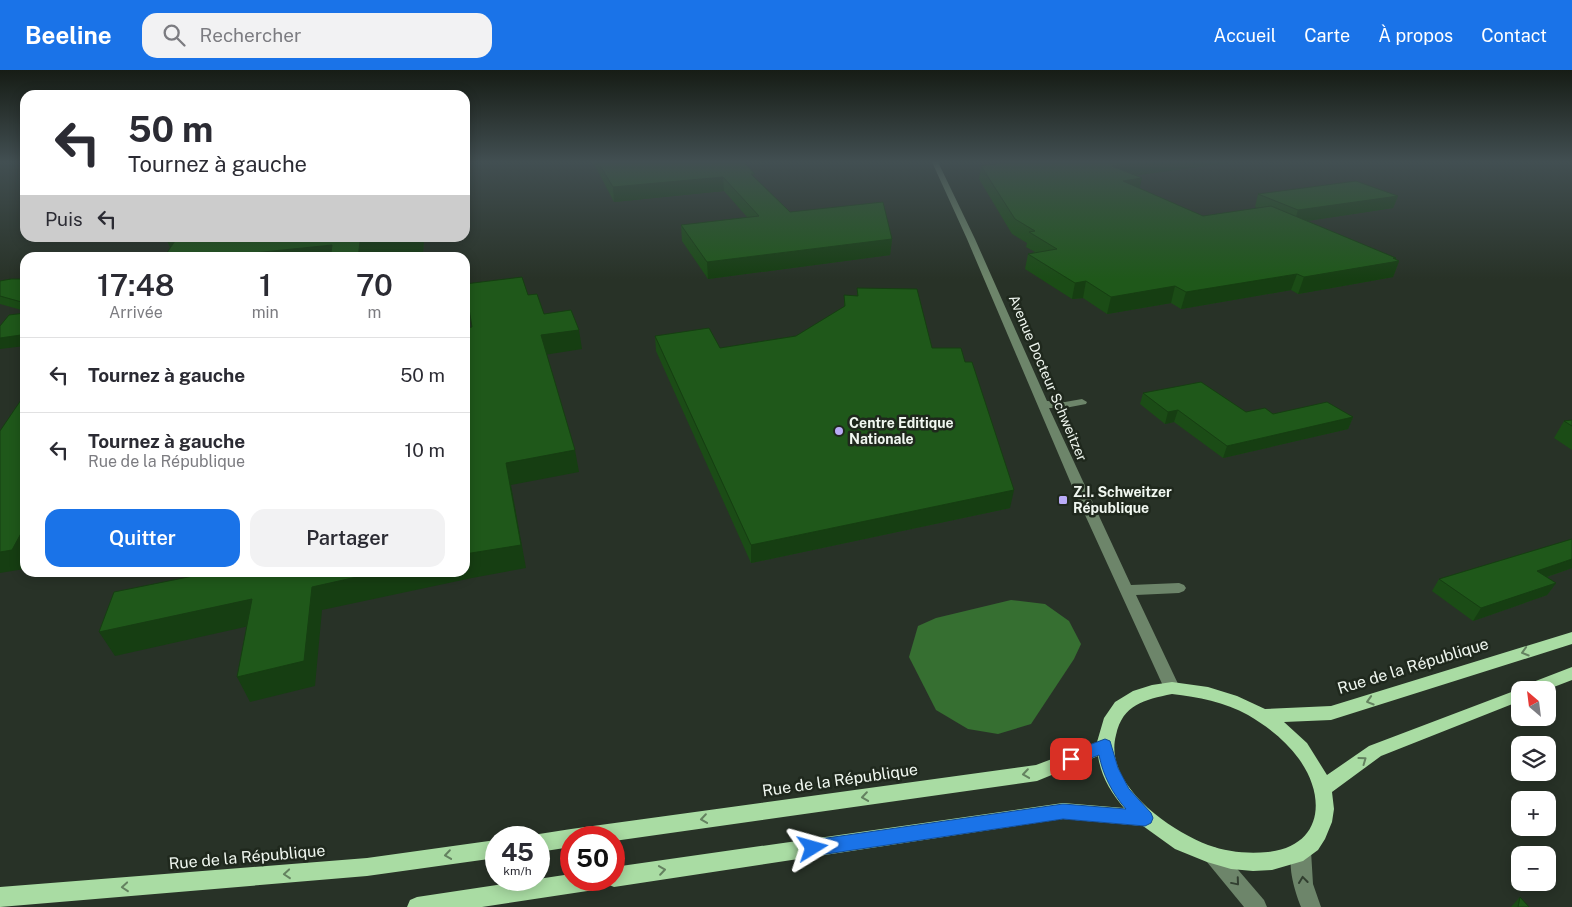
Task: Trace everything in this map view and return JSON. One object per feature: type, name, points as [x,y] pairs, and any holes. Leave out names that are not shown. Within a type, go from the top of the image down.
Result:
[{"type":"main road","name":"Rue de la République","points":[[1263,716],[1331,713],[1572,638]]},
{"type":"main road","points":[[1552,681],[1572,673]]},
{"type":"main road","points":[[1172,688],[1202,691],[1225,698],[1263,716],[1290,737],[1311,762],[1323,788],[1325,813],[1318,834],[1301,851],[1276,861],[1246,862],[1214,856],[1177,841],[1145,818],[1123,794],[1110,769],[1105,746],[1109,722],[1123,704],[1144,693],[1172,688]]},
{"type":"main road","points":[[1323,788],[1375,751],[1511,698]]},
{"type":"main road","name":"Rue de la République","points":[[625,831],[1037,773],[1105,746]]},
{"type":"main road","points":[[625,875],[1063,811],[1145,818]]},
{"type":"main road","name":"Rue de la République","points":[[0,897],[367,867],[485,851]]},
{"type":"main road","points":[[417,907],[560,885]]},
{"type":"street","name":"Avenue Docteur Schweitzer","points":[[953,201],[1081,493],[1172,688]]},
{"type":"street","points":[[1043,404],[1065,405],[1082,402]]},
{"type":"street","points":[[1127,590],[1180,588]]},
{"type":"street","points":[[1301,851],[1303,884],[1311,907]]},
{"type":"street","points":[[1214,856],[1257,907]]},
{"type":"shaded area","points":[[1011,600],[1045,604],[1069,621],[1081,644],[1074,659],[1031,724],[998,734],[968,729],[936,710],[909,657],[918,626],[936,618]]},
{"type":"building","points":[[745,201],[779,201],[790,212],[883,202],[892,239],[707,262],[681,225],[759,216]]},
{"type":"building","points":[[1003,201],[1169,201],[1203,216],[1271,206],[1396,258],[1393,258],[1399,261],[1304,277],[1297,274],[1186,292],[1175,286],[1111,297],[1086,281],[1075,283],[1028,254],[1057,249],[1029,232],[1035,231],[1015,219]]},
{"type":"building","points":[[1276,201],[1362,201],[1298,210]]},
{"type":"building","points":[[174,242],[360,242],[359,252],[331,252],[332,245],[263,252],[167,252]]},
{"type":"building","points":[[522,277],[528,295],[537,294],[544,314],[571,310],[579,330],[541,335],[575,450],[506,463],[521,545],[470,553],[470,327],[472,327],[470,283]]},
{"type":"building","points":[[20,279],[20,302],[0,296],[0,281]]},
{"type":"building","name":"Centre Editique Nationale","points":[[857,288],[917,289],[932,348],[961,348],[965,362],[972,362],[1014,490],[751,545],[655,336],[709,328],[720,348],[796,336],[845,306],[844,295],[858,296]]},
{"type":"building","points":[[20,314],[20,335],[0,338],[0,326],[9,315]]},
{"type":"building","points":[[1201,382],[1246,412],[1265,408],[1273,414],[1327,402],[1353,417],[1227,446],[1178,410],[1168,412],[1143,393]]},
{"type":"building","points":[[20,401],[20,535],[12,550],[0,552],[0,431]]},
{"type":"building","points":[[1572,420],[1572,426],[1564,421]]},
{"type":"building","points":[[1572,539],[1572,559],[1537,571],[1556,583],[1481,608],[1439,579]]},
{"type":"building","points":[[188,577],[357,577],[312,587],[304,661],[237,677],[252,599],[99,632],[114,592]]},
{"type":"building","points":[[1520,897],[1529,907],[1518,907]]},
{"type":"place","name":"Centre Editique Nationale","points":[[839,431]]},
{"type":"place","name":"Z.I. Schweitzer République","points":[[1063,500]]},
{"type":"route","points":[[813,848],[1063,811],[1145,818],[1123,794],[1110,769],[1105,746],[1071,759]]}]
